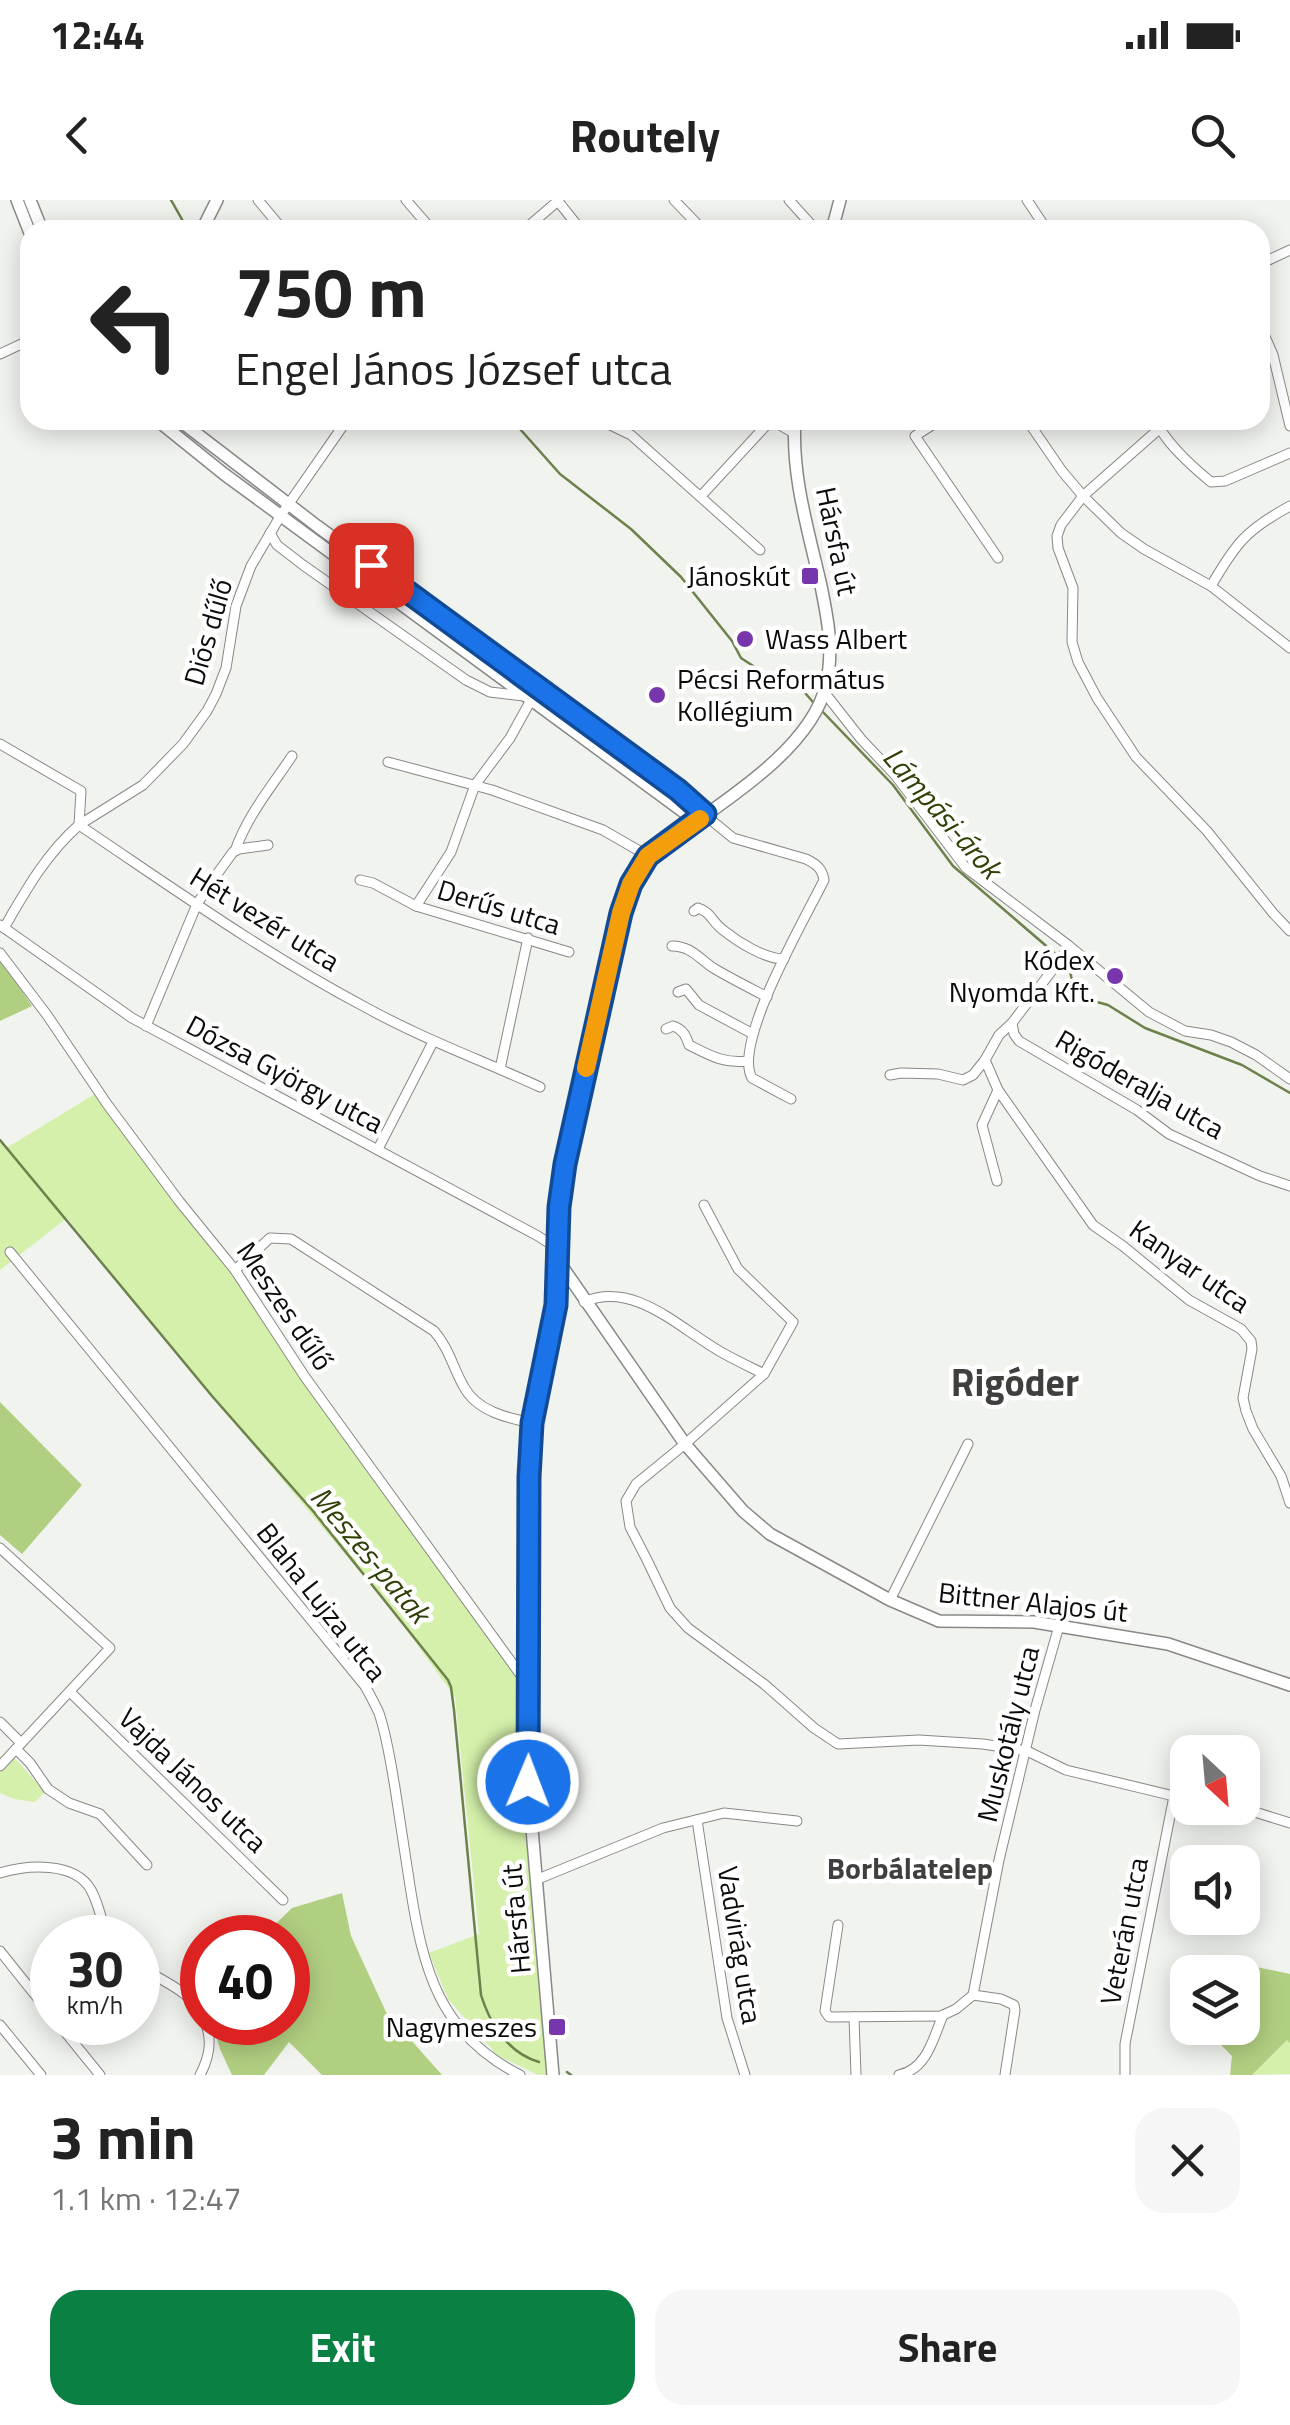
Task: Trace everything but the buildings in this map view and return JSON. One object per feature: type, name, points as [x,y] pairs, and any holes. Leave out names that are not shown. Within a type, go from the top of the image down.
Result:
[{"type":"street","points":[[258,200],[275,220]]},
{"type":"street","points":[[406,200],[423,220]]},
{"type":"street","points":[[535,220],[558,200],[573,220]]},
{"type":"street","points":[[674,200],[693,220]]},
{"type":"street","points":[[789,200],[807,220]]},
{"type":"street","points":[[1270,350],[1290,426]]},
{"type":"street","points":[[171,430],[678,790],[701,818]]},
{"type":"street","points":[[191,430],[285,510],[528,698],[733,838],[816,864],[824,880],[767,997],[747,1061],[752,1078],[791,1098]]},
{"type":"street","name":"Diós dűlő","points":[[2,926],[58,843],[79,825],[143,785],[173,755],[207,710],[226,668],[236,606],[250,566],[340,430]]},
{"type":"street","points":[[621,430],[760,550]]},
{"type":"street","points":[[701,496],[762,430]]},
{"type":"street","name":"Hársfa út","points":[[553,2075],[528,1782],[529,1496],[532,1423],[556,1305],[559,1207],[565,1164],[621,913],[631,884],[648,856],[775,762],[816,714],[823,696],[830,658],[829,625],[802,496],[794,430]]},
{"type":"street","points":[[925,430],[916,436],[998,558]]},
{"type":"street","points":[[1035,430],[1083,496],[1122,533],[1211,586],[1290,648]]},
{"type":"street","points":[[1153,430],[1083,496],[1061,525],[1058,548],[1074,588],[1072,642],[1098,698],[1136,757],[1207,831],[1290,931]]},
{"type":"street","points":[[1163,430],[1212,482],[1290,453]]},
{"type":"street","points":[[1211,586],[1242,538],[1290,506]]},
{"type":"street","points":[[270,534],[303,565],[466,680],[490,692],[528,698]]},
{"type":"street","points":[[823,696],[895,774],[966,868],[1063,954],[1149,1012],[1185,1031],[1212,1034],[1231,1042],[1290,1080]]},
{"type":"street","points":[[416,906],[451,852],[475,785],[510,738],[528,698]]},
{"type":"street","points":[[0,744],[81,792],[79,825]]},
{"type":"street","points":[[146,1026],[197,904],[235,851],[247,824],[292,756]]},
{"type":"street","points":[[388,762],[475,785],[603,830],[648,856]]},
{"type":"street","name":"Hét vezér utca","points":[[79,825],[253,942],[326,985],[433,1042],[540,1087]]},
{"type":"street","points":[[235,851],[268,844]]},
{"type":"street","name":"Derűs utca","points":[[360,880],[416,906],[568,952]]},
{"type":"street","points":[[694,911],[704,909],[720,929],[773,959],[784,959]]},
{"type":"street","name":"Dózsa György utca","points":[[2,926],[132,1018],[538,1236],[558,1256]]},
{"type":"street","points":[[500,1068],[528,938]]},
{"type":"street","points":[[672,946],[683,946],[708,965],[767,997]]},
{"type":"street","name":"Meszes dűlő","points":[[0,953],[179,1201],[236,1270],[305,1376],[530,1687]]},
{"type":"street","points":[[890,1075],[938,1074],[963,1080],[973,1075],[999,1035],[1063,954]]},
{"type":"street","points":[[678,992],[686,989],[699,1006],[753,1034]]},
{"type":"street","name":"Rigóderalja utca","points":[[1012,1023],[1019,1041],[1136,1110],[1169,1134],[1290,1186]]},
{"type":"street","points":[[666,1029],[679,1028],[689,1045],[718,1060],[747,1061]]},
{"type":"street","points":[[378,1149],[433,1042]]},
{"type":"street","name":"Kanyar utca","points":[[985,1060],[998,1090],[1093,1225],[1189,1300],[1241,1329],[1251,1341],[1246,1411],[1281,1476],[1290,1504]]},
{"type":"street","points":[[997,1181],[982,1125],[998,1090]]},
{"type":"street","points":[[704,1205],[738,1269],[793,1322],[764,1374],[636,1484],[626,1501],[630,1526],[670,1608],[688,1628],[838,1744],[919,1740],[983,1744],[1027,1751],[1066,1770],[1170,1795]]},
{"type":"street","points":[[236,1270],[270,1238],[291,1239],[434,1331],[444,1343],[464,1388],[484,1408],[532,1423]]},
{"type":"street","name":"Blaha Lujza utca","points":[[10,1252],[365,1686],[379,1713],[390,1762],[418,1939],[427,1968],[443,2006],[460,2030],[520,2075]]},
{"type":"street","name":"Bittner Alajos út","points":[[558,1256],[584,1302],[685,1444],[743,1511],[770,1534],[890,1600],[939,1621],[1020,1621],[1168,1644],[1290,1684]]},
{"type":"street","points":[[584,1302],[603,1296],[632,1300],[764,1374]]},
{"type":"street","points":[[890,1600],[968,1444]]},
{"type":"street","points":[[0,1548],[110,1648],[0,1766]]},
{"type":"street","name":"Muskotály utca","points":[[973,1994],[1035,1710],[1059,1626]]},
{"type":"street","name":"Vajda János utca","points":[[70,1692],[284,1900]]},
{"type":"street","points":[[0,1722],[48,1788],[70,1803],[100,1814],[147,1865]]},
{"type":"street","points":[[538,1878],[663,1828],[724,1813],[798,1820]]},
{"type":"street","points":[[1260,1814],[1290,1823]]},
{"type":"street","name":"Veterán utca","points":[[1124,2075],[1124,2044],[1170,1816]]},
{"type":"street","name":"Vadvirág utca","points":[[697,1820],[727,2018],[745,2075]]},
{"type":"street","points":[[0,1873],[42,1866],[78,1876],[90,1888],[99,1915]]},
{"type":"street","points":[[838,1924],[825,2012],[830,2017],[943,2016],[973,1994],[1001,1999],[1014,2005],[1015,2010],[1005,2075]]},
{"type":"street","points":[[0,1951],[30,1988]]},
{"type":"street","points":[[899,2075],[920,2065],[943,2016]]},
{"type":"street","points":[[854,2017],[856,2075]]},
{"type":"street","points":[[0,2025],[40,2075]]},
{"type":"street","points":[[76,2045],[100,2075]]},
{"type":"street","points":[[200,2075],[210,2057],[209,2045]]},
{"type":"green space","points":[[0,958],[32,1006],[0,1021]]},
{"type":"green space","points":[[95,1094],[235,1270],[526,1690],[546,2075],[538,2075],[497,2055],[448,1999],[429,1953],[479,1934],[455,1697],[392,1610],[67,1218],[0,1270],[0,1140],[8,1147]]},
{"type":"green space","points":[[0,1402],[82,1485],[22,1554],[0,1535]]},
{"type":"green space","points":[[11,1754],[45,1792],[35,1802],[0,1793],[0,1766]]},
{"type":"green space","points":[[342,1893],[351,1936],[386,2012],[442,2075],[322,2075],[292,2045],[310,2045],[310,1915],[285,1915],[292,1908]]},
{"type":"green space","points":[[1260,1968],[1290,1974],[1290,2043],[1287,2040],[1252,2075],[1230,2075],[1232,2056],[1221,2045],[1260,2045]]},
{"type":"green space","points":[[1288,2039],[1290,2074],[1252,2075]]},
{"type":"green space","points":[[219,2045],[287,2045],[264,2075],[232,2075]]},
{"type":"waterway","name":"Lámpási-árok","points":[[171,200],[182,220]]},
{"type":"waterway","name":"Lámpási-árok","points":[[521,430],[560,474],[631,529],[681,577],[741,658],[767,675],[784,677],[798,685],[813,702]]},
{"type":"waterway","name":"Lámpási-árok","points":[[822,711],[893,785],[953,866],[1058,956]]},
{"type":"waterway","name":"Lámpási-árok","points":[[1064,962],[1069,966],[1075,996],[1108,1005],[1145,1028],[1242,1065],[1290,1093]]},
{"type":"waterway","name":"Meszes-patak","points":[[0,1140],[212,1396],[313,1511],[448,1680],[481,1995],[502,2036],[518,2052],[539,2062]]},
{"type":"waterway","name":"Meszes-patak","points":[[567,2072],[571,2075]]},
{"type":"slow traffic","points":[[586,1068],[631,884],[648,856],[700,819]]},
{"type":"place","name":"Jánoskút","points":[[810,576]]},
{"type":"place","name":"Wass Albert","points":[[745,639]]},
{"type":"place","name":"Pécsi Református Kollégium","points":[[657,695]]},
{"type":"place","name":"Kódex Nyomda Kft.","points":[[1115,976]]},
{"type":"place","name":"Nagymeszes","points":[[557,2027]]},
{"type":"district","name":"Rigóder","points":[[1015,1383]]},
{"type":"district","name":"Borbálatelep","points":[[910,1869]]},
{"type":"route","points":[[371,565],[678,790],[705,814],[648,856],[631,884],[621,913],[565,1164],[559,1207],[556,1305],[532,1423],[528,1782]]}]
